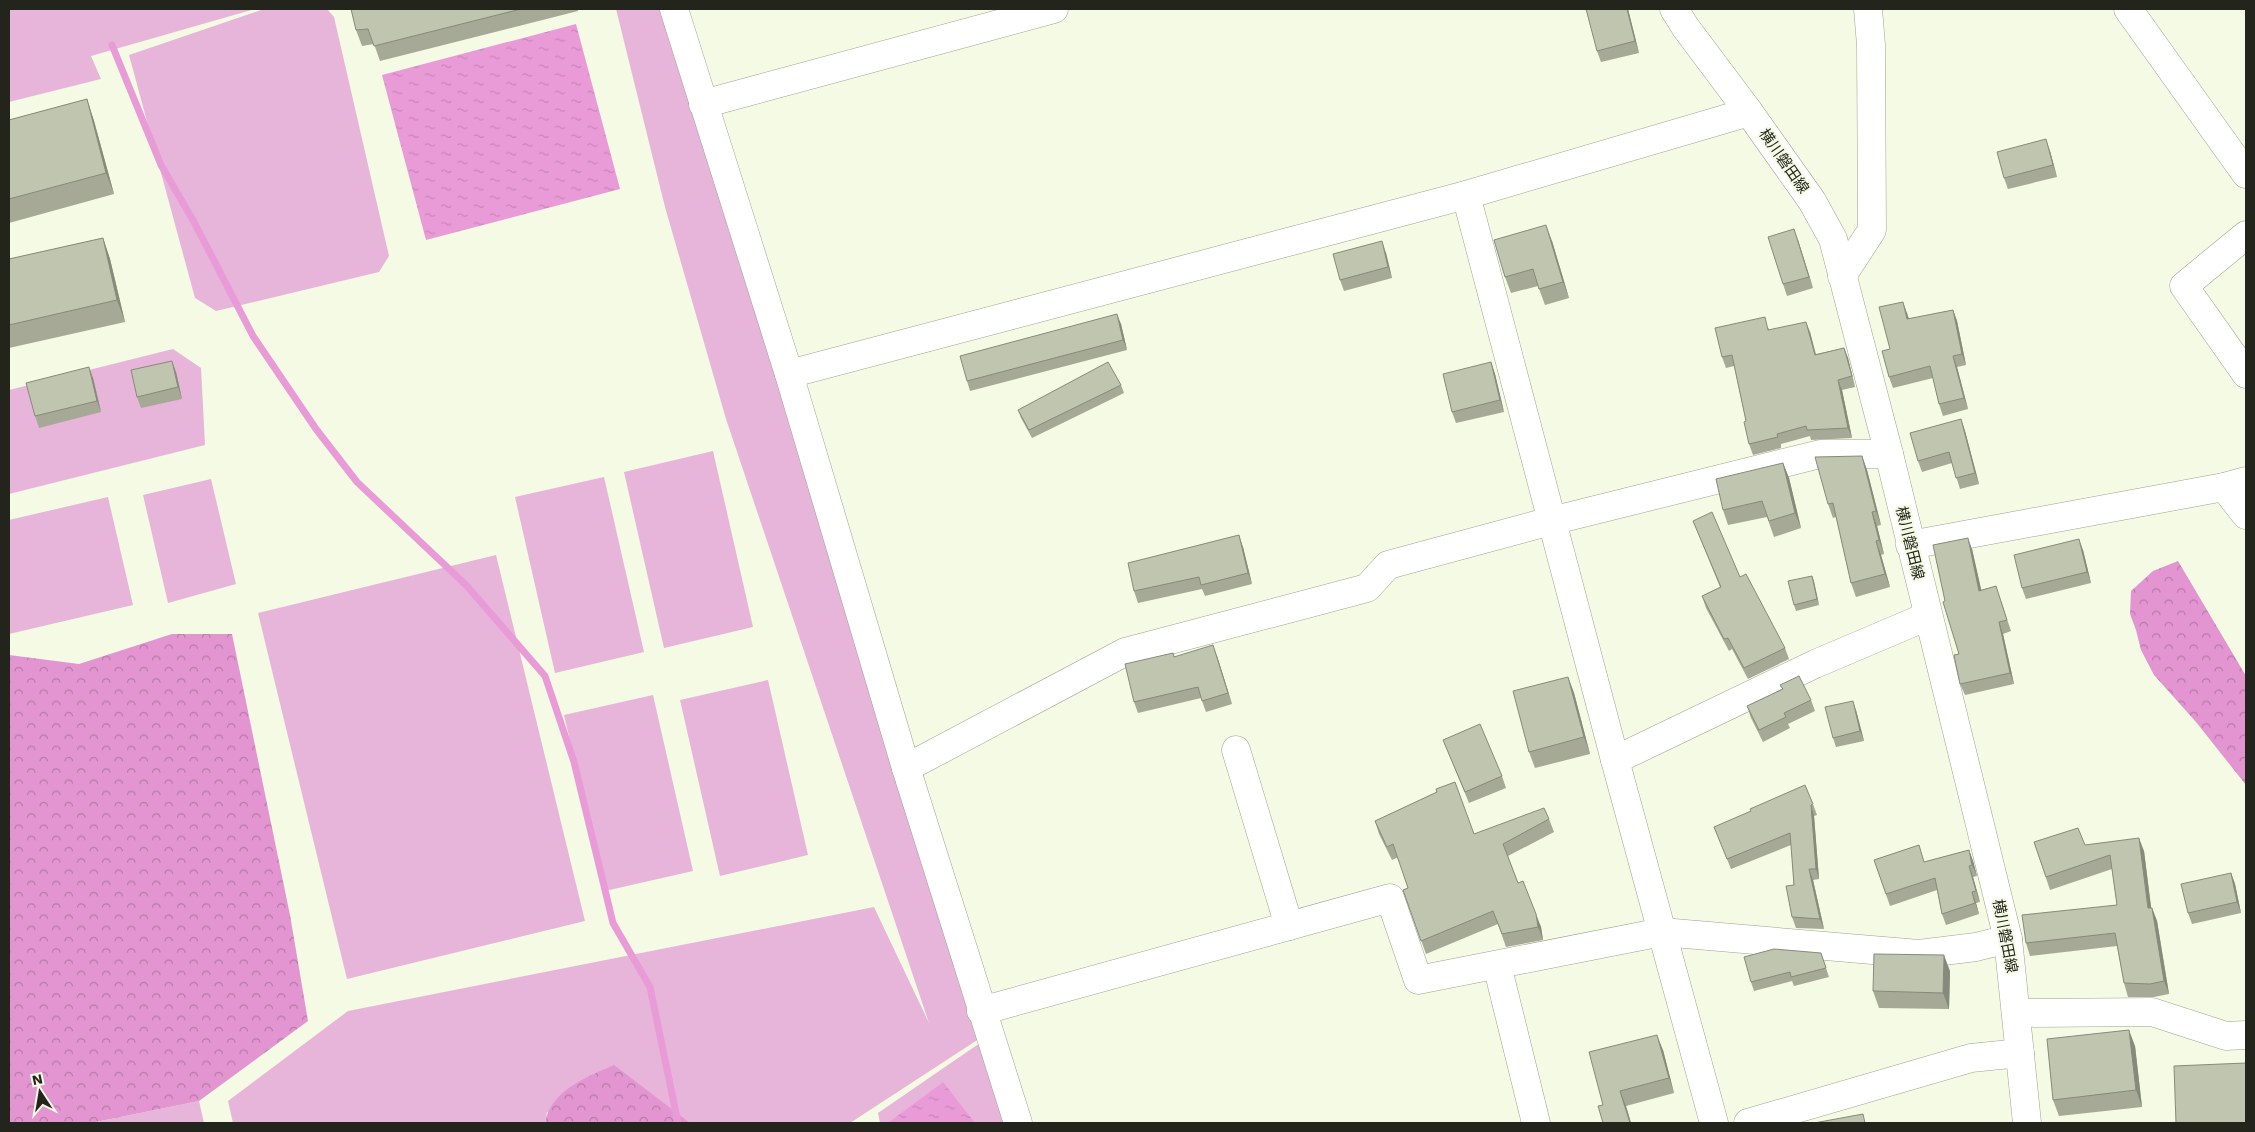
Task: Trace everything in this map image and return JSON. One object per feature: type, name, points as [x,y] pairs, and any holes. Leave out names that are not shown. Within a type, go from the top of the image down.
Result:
[{"type":"street","points":[[674,9],[789,374],[906,768],[981,1011],[1018,1123]]},
{"type":"street","points":[[703,104],[1054,9]]},
{"type":"street","name":"横川磐田線","points":[[1674,9],[1686,28],[1750,112],[1812,201],[1833,239],[1889,454],[2008,939],[2027,1123]]},
{"type":"street","points":[[1842,276],[1872,230],[1871,45],[1868,9]]},
{"type":"street","points":[[2128,9],[2246,174]]},
{"type":"street","points":[[789,374],[1466,195],[1750,112]]},
{"type":"street","points":[[1466,195],[1551,521],[1714,1123]]},
{"type":"street","points":[[2246,235],[2184,286],[2246,374]]},
{"type":"street","points":[[906,768],[1125,652],[1367,588],[1388,564],[1820,454],[1889,454]]},
{"type":"street","points":[[1910,545],[2235,484],[2246,515]]},
{"type":"street","points":[[1615,760],[1815,664],[1928,616]]},
{"type":"street","points":[[1236,750],[1289,926]]},
{"type":"street","points":[[981,1011],[1390,898],[1418,980],[1662,932],[1920,954],[1976,947],[2008,939]]},
{"type":"street","points":[[1498,965],[1536,1123]]},
{"type":"street","points":[[2016,1012],[2152,1012],[2226,1036],[2246,1035]]},
{"type":"street","points":[[1748,1123],[1971,1058],[2020,1053]]},
{"type":"shaded area","points":[[255,9],[91,56],[101,79],[9,102],[9,10]]},
{"type":"shaded area","points":[[264,9],[327,9],[334,17],[389,256],[379,272],[216,311],[195,298],[129,55]]},
{"type":"shaded area","points":[[616,9],[667,9],[988,1033],[850,1123],[683,1123],[547,1112],[545,1123],[233,1123],[228,1101],[348,1011],[874,907],[929,1023],[726,419],[665,207]]},
{"type":"shaded area","points":[[173,349],[201,368],[205,445],[9,494],[9,390]]},
{"type":"shaded area","points":[[713,451],[753,627],[664,648],[624,472]]},
{"type":"shaded area","points":[[604,477],[644,652],[555,673],[515,497]]},
{"type":"shaded area","points":[[211,479],[236,584],[168,603],[143,495]]},
{"type":"shaded area","points":[[108,497],[133,605],[9,634],[9,520]]},
{"type":"shaded area","points":[[496,555],[585,921],[347,979],[258,613]]},
{"type":"shaded area","points":[[768,680],[808,855],[720,876],[680,700]]},
{"type":"shaded area","points":[[653,695],[693,871],[605,891],[564,715]]},
{"type":"shaded area","points":[[980,1043],[1005,1123],[880,1123],[878,1113]]},
{"type":"shaded area","points":[[199,1101],[204,1123],[91,1123]]},
{"type":"green space","points":[[2178,561],[2246,676],[2246,785],[2196,722],[2154,675],[2141,650],[2130,614],[2131,591],[2153,571]]},
{"type":"green space","points":[[172,634],[232,634],[290,915],[308,1021],[199,1101],[91,1123],[9,1123],[9,655],[79,664]]},
{"type":"green space","points":[[614,1065],[690,1123],[545,1123],[549,1112],[562,1093],[593,1074]]},
{"type":"water","points":[[576,24],[620,189],[426,240],[382,75]]},
{"type":"water","points":[[943,1082],[975,1123],[888,1123]]},
{"type":"building","points":[[351,9],[521,9],[374,46],[368,29],[356,30]]},
{"type":"building","points":[[1586,9],[1627,9],[1635,41],[1597,51]]},
{"type":"building","points":[[87,99],[106,173],[9,199],[9,120]]},
{"type":"building","points":[[2046,139],[2053,165],[2004,178],[1997,152]]},
{"type":"building","points":[[1546,225],[1563,282],[1539,289],[1533,269],[1505,277],[1494,240]]},
{"type":"building","points":[[1794,229],[1809,277],[1783,284],[1768,237]]},
{"type":"building","points":[[103,238],[117,300],[9,325],[9,259]]},
{"type":"building","points":[[1382,241],[1388,267],[1340,280],[1333,254]]},
{"type":"building","points":[[1903,302],[1907,319],[1953,310],[1962,354],[1953,356],[1964,398],[1939,404],[1930,366],[1889,377],[1882,351],[1890,349],[1879,307]]},
{"type":"building","points":[[1117,314],[1123,340],[967,381],[960,356]]},
{"type":"building","points":[[1765,317],[1768,330],[1806,322],[1815,355],[1844,348],[1852,376],[1838,380],[1848,428],[1807,430],[1806,426],[1777,434],[1778,437],[1749,444],[1732,355],[1722,357],[1715,328]]},
{"type":"building","points":[[172,361],[178,387],[137,397],[131,370]]},
{"type":"building","points":[[1108,362],[1121,385],[1029,430],[1018,410]]},
{"type":"building","points":[[1491,362],[1500,400],[1452,412],[1443,374]]},
{"type":"building","points":[[89,367],[97,401],[35,416],[26,383]]},
{"type":"building","points":[[1961,419],[1975,473],[1956,478],[1949,452],[1918,461],[1910,433]]},
{"type":"building","points":[[1862,456],[1876,511],[1872,512],[1879,540],[1876,541],[1885,574],[1851,583],[1833,503],[1828,504],[1815,457]]},
{"type":"building","points":[[1783,463],[1795,513],[1769,521],[1762,501],[1723,510],[1716,479]]},
{"type":"building","points":[[1712,512],[1740,577],[1746,574],[1785,648],[1744,668],[1728,638],[1724,639],[1702,596],[1721,587],[1693,521]]},
{"type":"building","points":[[1239,535],[1248,573],[1201,585],[1199,577],[1134,591],[1128,563]]},
{"type":"building","points":[[1968,538],[1979,591],[1996,586],[2007,620],[1999,622],[2010,673],[1960,684],[1954,655],[1959,654],[1943,602],[1945,601],[1933,545]]},
{"type":"building","points":[[2079,539],[2087,572],[2022,588],[2014,555]]},
{"type":"building","points":[[1812,576],[1817,599],[1794,605],[1788,581]]},
{"type":"building","points":[[1213,645],[1228,693],[1202,701],[1198,687],[1134,702],[1125,664],[1173,653],[1174,657]]},
{"type":"building","points":[[1799,676],[1811,700],[1784,713],[1786,717],[1759,730],[1747,706],[1783,689],[1780,685]]},
{"type":"building","points":[[1568,677],[1584,737],[1529,752],[1513,691]]},
{"type":"building","points":[[1853,701],[1860,731],[1833,738],[1825,707]]},
{"type":"building","points":[[1480,724],[1502,776],[1465,792],[1443,740]]},
{"type":"building","points":[[1455,782],[1474,834],[1544,808],[1549,819],[1503,844],[1518,883],[1523,881],[1536,914],[1538,927],[1502,934],[1493,911],[1421,941],[1403,890],[1408,888],[1393,844],[1387,847],[1375,821],[1437,792],[1436,789]]},
{"type":"building","points":[[1805,785],[1813,804],[1811,805],[1816,869],[1809,869],[1820,919],[1792,917],[1786,886],[1794,885],[1790,833],[1727,859],[1714,827]]},
{"type":"building","points":[[2078,828],[2085,845],[2139,838],[2148,908],[2152,908],[2164,981],[2150,984],[2124,983],[2115,933],[2026,943],[2022,915],[2117,905],[2110,855],[2046,877],[2034,842]]},
{"type":"building","points":[[1919,845],[1924,862],[1969,850],[1972,865],[1969,866],[1976,891],[1972,892],[1975,903],[1942,914],[1935,878],[1886,894],[1874,860]]},
{"type":"building","points":[[2231,873],[2237,902],[2188,913],[2181,884]]},
{"type":"building","points":[[1774,949],[1821,953],[1826,968],[1791,977],[1790,972],[1751,982],[1744,957]]},
{"type":"building","points":[[1874,954],[1944,955],[1943,993],[1873,991]]},
{"type":"building","points":[[2129,1030],[2136,1090],[2053,1100],[2047,1039]]},
{"type":"building","points":[[1657,1035],[1669,1078],[1620,1091],[1630,1123],[1603,1123],[1598,1106],[1603,1105],[1589,1052]]},
{"type":"building","points":[[2246,1063],[2246,1123],[2176,1123],[2174,1066]]},
{"type":"building","points":[[1863,1114],[1865,1123],[1814,1123]]},
{"type":"waterway","points":[[112,45],[161,165],[194,222],[253,336],[316,429],[357,482],[466,585],[545,676],[574,762],[613,923],[650,987],[678,1123]]}]
